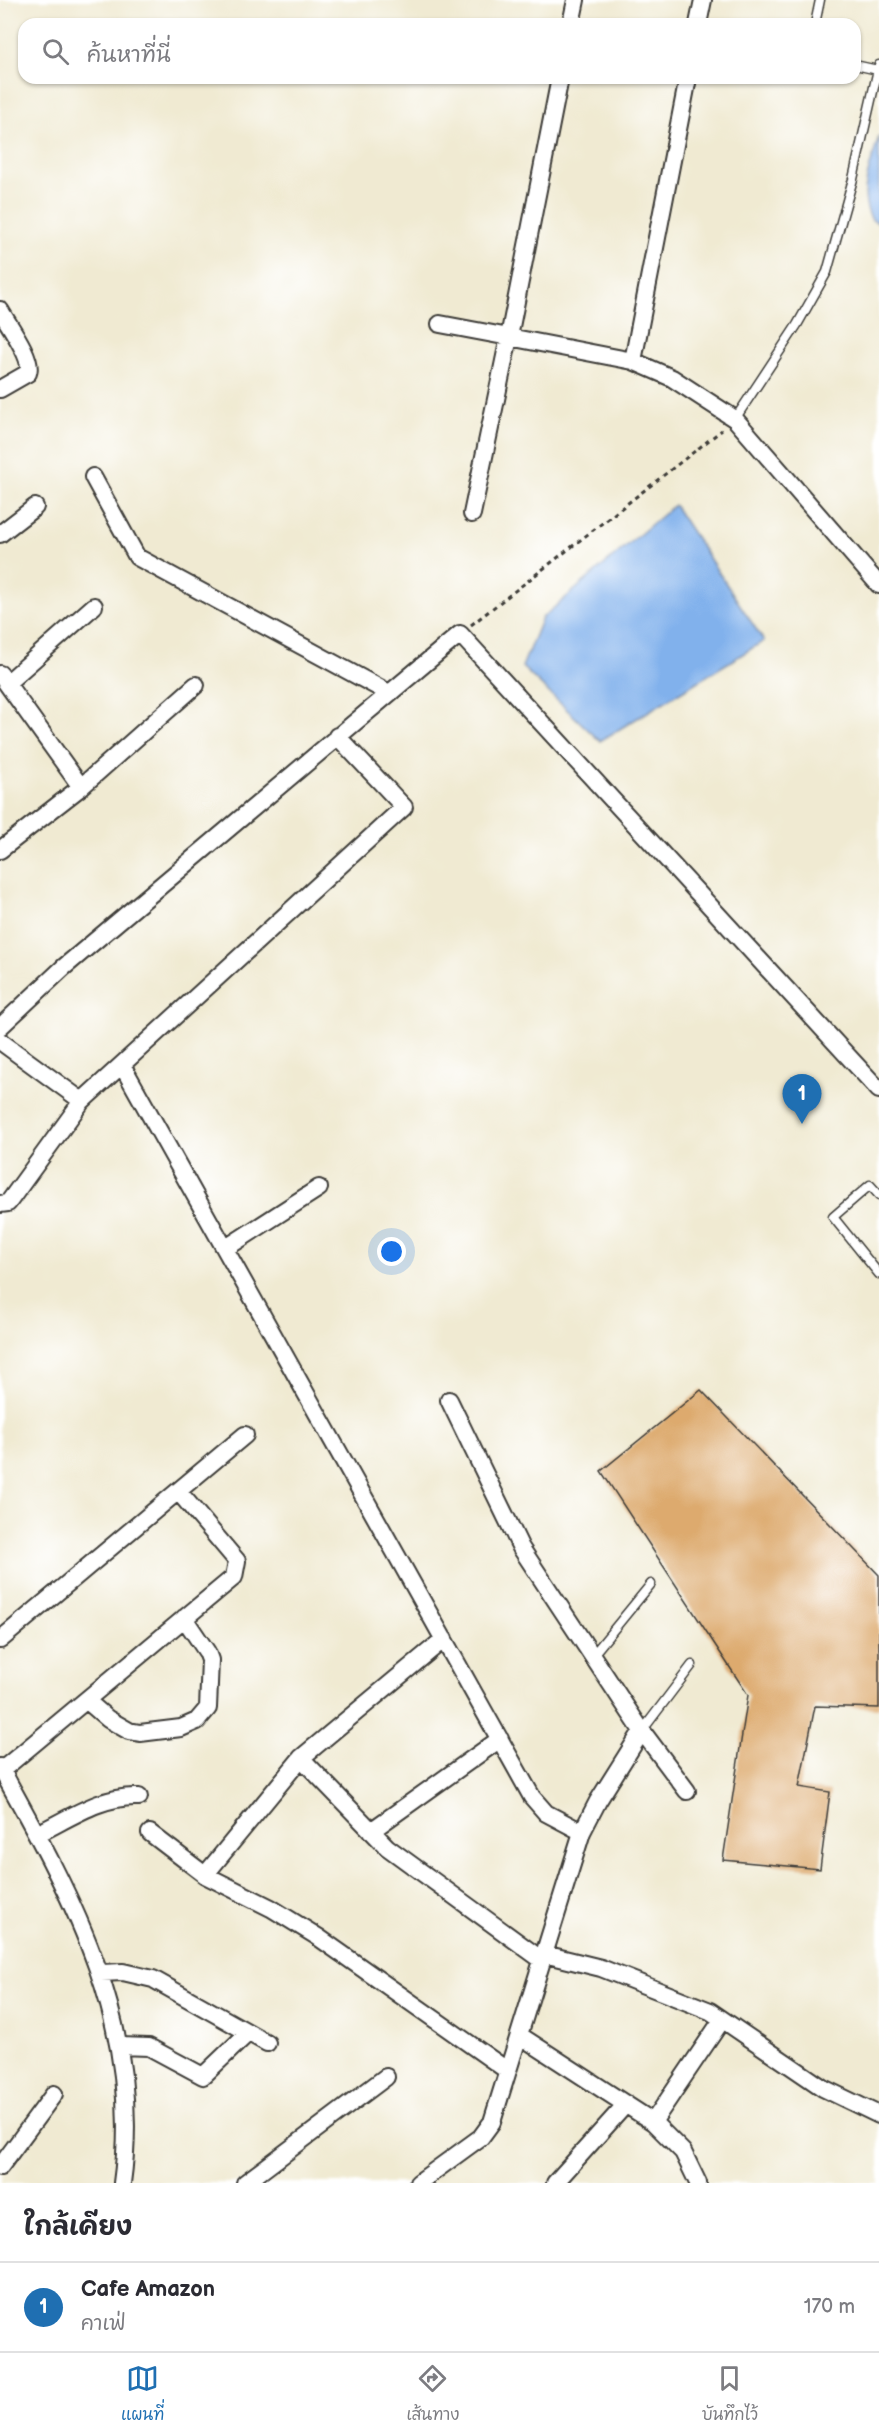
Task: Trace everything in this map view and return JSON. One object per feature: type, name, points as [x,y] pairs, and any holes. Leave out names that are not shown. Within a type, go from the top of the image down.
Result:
[{"type":"street","points":[[572,18],[576,0]]},
{"type":"street","points":[[699,18],[703,0]]},
{"type":"street","points":[[472,514],[559,84]]},
{"type":"street","points":[[633,361],[687,84]]},
{"type":"street","points":[[0,310],[28,359],[30,369],[28,373],[0,389]]},
{"type":"street","points":[[440,324],[633,361],[672,378],[735,419],[879,585]]},
{"type":"street","points":[[93,477],[137,558],[383,689]]},
{"type":"street","points":[[0,534],[35,507]]},
{"type":"street","points":[[81,787],[4,678],[94,606]]},
{"type":"street","points":[[0,1027],[64,967],[337,736],[383,689],[460,634],[879,1090]]},
{"type":"street","points":[[0,850],[81,787],[196,685]]},
{"type":"street","points":[[0,1204],[8,1203],[82,1101],[404,807],[337,736]]},
{"type":"street","points":[[0,1041],[82,1101]]},
{"type":"street","points":[[122,1065],[532,1797],[546,1813],[582,1832]]},
{"type":"street","points":[[226,1248],[319,1188]]},
{"type":"street","points":[[449,1400],[521,1548],[642,1731],[687,1791]]},
{"type":"street","points":[[0,1640],[245,1435]]},
{"type":"street","points":[[122,2183],[127,2130],[125,2080],[120,2046],[100,1973],[51,1858],[1,1768],[234,1577],[237,1561],[178,1491]]},
{"type":"street","points":[[86,1700],[108,1719],[129,1731],[140,1733],[171,1729],[197,1721],[208,1708],[210,1660],[184,1618]]},
{"type":"street","points":[[205,1875],[301,1758],[444,1639]]},
{"type":"street","points":[[418,2183],[481,2137],[492,2122],[582,1832],[598,1801],[642,1731]]},
{"type":"street","points":[[371,1831],[500,1739]]},
{"type":"street","points":[[301,1758],[387,1847],[543,1957],[601,1968],[710,2011],[823,2088],[879,2115]]},
{"type":"street","points":[[37,1834],[107,1800],[140,1797]]},
{"type":"street","points":[[150,1833],[205,1875],[271,1908],[318,1937],[508,2071]]},
{"type":"street","points":[[100,1973],[123,1972],[153,1979],[267,2043]]},
{"type":"street","points":[[654,2122],[722,2020]]},
{"type":"street","points":[[120,2046],[149,2047],[203,2076],[248,2033]]},
{"type":"street","points":[[519,2035],[654,2122],[683,2152],[698,2183]]},
{"type":"street","points":[[245,2183],[386,2077]]},
{"type":"street","points":[[0,2167],[54,2094]]},
{"type":"street","points":[[555,2183],[626,2104]]},
{"type":"lane","points":[[816,18],[820,0]]},
{"type":"lane","points":[[735,419],[796,325],[827,272],[853,179],[878,68],[861,66]]},
{"type":"lane","points":[[879,1195],[870,1185],[833,1217],[879,1274]]},
{"type":"lane","points":[[592,1656],[651,1584]]},
{"type":"lane","points":[[642,1731],[692,1665]]},
{"type":"path","points":[[460,634],[735,419]]},
{"type":"water","points":[[879,136],[879,223],[872,220],[867,210],[865,189]]},
{"type":"water","points":[[674,505],[764,641],[600,741],[522,667],[542,618]]},
{"type":"building","points":[[701,1390],[879,1575],[879,1708],[815,1706],[799,1787],[830,1792],[820,1869],[723,1860],[748,1695],[601,1471]]},
{"type":"place","name":"Cafe Amazon","points":[[802,1124]]}]
